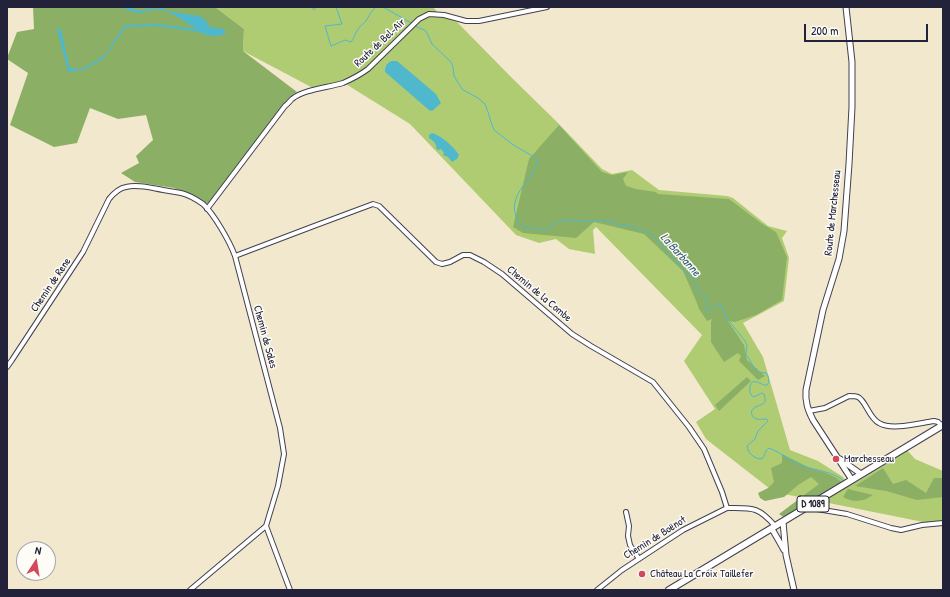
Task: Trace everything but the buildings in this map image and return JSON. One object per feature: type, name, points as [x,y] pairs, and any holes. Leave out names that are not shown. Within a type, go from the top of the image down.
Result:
[{"type":"main road","name":"D 1089","points":[[669,590],[942,425]]},
{"type":"street","name":"Route de Bel-Air","points":[[207,209],[285,106],[300,95],[353,79],[368,69],[419,19],[429,14],[444,15],[466,21],[479,21],[547,7]]},
{"type":"street","name":"Route de Marchesseau","points":[[838,457],[827,442],[809,411],[805,398],[823,310],[839,259],[844,231],[852,92],[852,62],[846,7]]},
{"type":"street","name":"Chemin de Sales","points":[[104,210],[114,193],[127,186],[138,186],[181,193],[194,198],[207,209],[232,247],[280,428],[284,454],[278,486],[266,526]]},
{"type":"street","name":"Chemin de la Combe","points":[[235,256],[373,204],[379,206],[436,262],[442,264],[470,255],[484,262],[502,274],[572,334],[653,382],[689,427],[704,449],[727,508]]},
{"type":"street","name":"Chemin de Rene","points":[[7,367],[83,252],[104,210]]},
{"type":"street","points":[[809,411],[825,408],[849,396],[853,396],[859,397],[874,420],[880,424],[898,426],[934,421],[942,425]]},
{"type":"street","points":[[838,457],[861,474]]},
{"type":"street","points":[[838,457],[849,477],[847,482]]},
{"type":"street","points":[[812,504],[817,509],[847,514],[901,530],[943,523]]},
{"type":"street","points":[[727,508],[752,508],[759,511],[771,521],[786,555]]},
{"type":"street","name":"Chemin de Boënot","points":[[597,590],[622,570],[683,530],[727,508]]},
{"type":"street","points":[[626,512],[630,545],[639,559]]},
{"type":"street","points":[[783,522],[786,555],[794,590]]},
{"type":"street","points":[[190,590],[266,526],[290,590]]},
{"type":"green space","points":[[33,7],[215,7],[244,29],[243,51],[297,92],[291,96],[208,204],[174,188],[135,182],[121,173],[139,163],[136,156],[153,140],[146,115],[118,119],[90,108],[77,143],[54,147],[10,125],[28,73],[7,58],[17,32],[34,29]]},
{"type":"green space","points":[[215,7],[433,7],[442,17],[457,22],[602,169],[612,174],[632,170],[659,190],[727,196],[733,198],[768,226],[787,231],[782,238],[789,258],[784,301],[743,323],[763,357],[790,450],[818,461],[843,477],[849,486],[907,450],[915,459],[943,471],[943,526],[774,492],[706,439],[696,422],[715,409],[684,361],[702,335],[596,227],[593,230],[595,254],[569,249],[556,239],[539,243],[516,235],[410,124],[341,81],[313,88],[243,51],[244,29]]},
{"type":"green space","points":[[559,125],[602,172],[612,175],[628,172],[623,179],[626,186],[656,192],[658,194],[729,199],[761,223],[776,232],[787,257],[782,300],[756,315],[735,322],[728,321],[744,345],[747,360],[765,376],[758,380],[739,361],[741,356],[738,353],[724,362],[711,342],[712,319],[707,321],[699,309],[683,271],[644,234],[594,222],[576,238],[523,233],[513,227],[529,159]]},
{"type":"green space","points":[[747,377],[751,381],[719,411],[715,405]]},
{"type":"green space","points":[[782,454],[812,469],[835,477],[843,483],[785,518],[779,514],[819,484],[811,477],[798,485],[784,497],[765,501],[760,498],[758,493],[768,488],[774,482],[771,468],[782,463]]},
{"type":"green space","points":[[883,468],[893,484],[906,480],[926,493],[934,478],[943,478],[943,497],[917,500],[886,491],[855,486]]},
{"type":"green space","points":[[848,489],[873,495],[866,499],[855,501],[843,497]]},
{"type":"water","points":[[121,7],[130,7],[135,10],[145,11],[150,7],[157,7],[173,12],[199,16],[206,20],[209,26],[225,30],[225,34],[212,36],[199,32],[157,26],[126,27],[104,58],[86,69],[68,72],[57,29],[61,29],[70,68],[78,69],[86,67],[105,55],[125,25],[158,24],[196,29],[165,11],[152,9],[139,13]]},
{"type":"water","points":[[391,61],[397,61],[436,94],[441,103],[432,111],[429,110],[385,72],[386,66]]},
{"type":"water","points":[[432,133],[436,134],[454,148],[459,155],[457,159],[452,162],[448,157],[443,155],[444,153],[441,149],[438,150],[436,148],[435,143],[429,138],[429,135]]},
{"type":"waterway","name":"La Barbanne","points":[[312,7],[314,10],[317,7]]},
{"type":"waterway","name":"La Barbanne","points":[[336,7],[342,24],[325,26],[331,46],[345,40],[351,42],[355,34],[376,7]]},
{"type":"waterway","name":"La Barbanne","points":[[383,7],[413,24]]},
{"type":"waterway","name":"La Barbanne","points":[[415,26],[426,31],[432,44],[451,62],[454,76],[462,89],[478,98],[485,104],[494,130],[512,144],[537,159],[533,172],[519,192],[516,200],[514,208],[518,222],[522,226],[543,230],[549,228],[560,220],[603,220],[619,225],[629,225],[651,234],[686,273],[694,279],[699,293],[708,298],[707,311],[720,304],[726,317],[745,341],[747,345],[746,354],[755,369],[759,372],[766,373],[768,376],[769,382],[767,385],[763,385],[758,382],[752,382],[750,385],[752,396],[754,397],[762,393],[764,394],[765,398],[764,403],[752,410],[752,415],[757,419],[767,419],[768,421],[758,431],[755,439],[747,446],[750,453],[754,457],[762,459],[769,448],[800,465],[835,475],[845,482]]},
{"type":"place","name":"Marchesseau","points":[[836,459]]},
{"type":"place","name":"Château La Croix Taillefer","points":[[642,574]]}]
